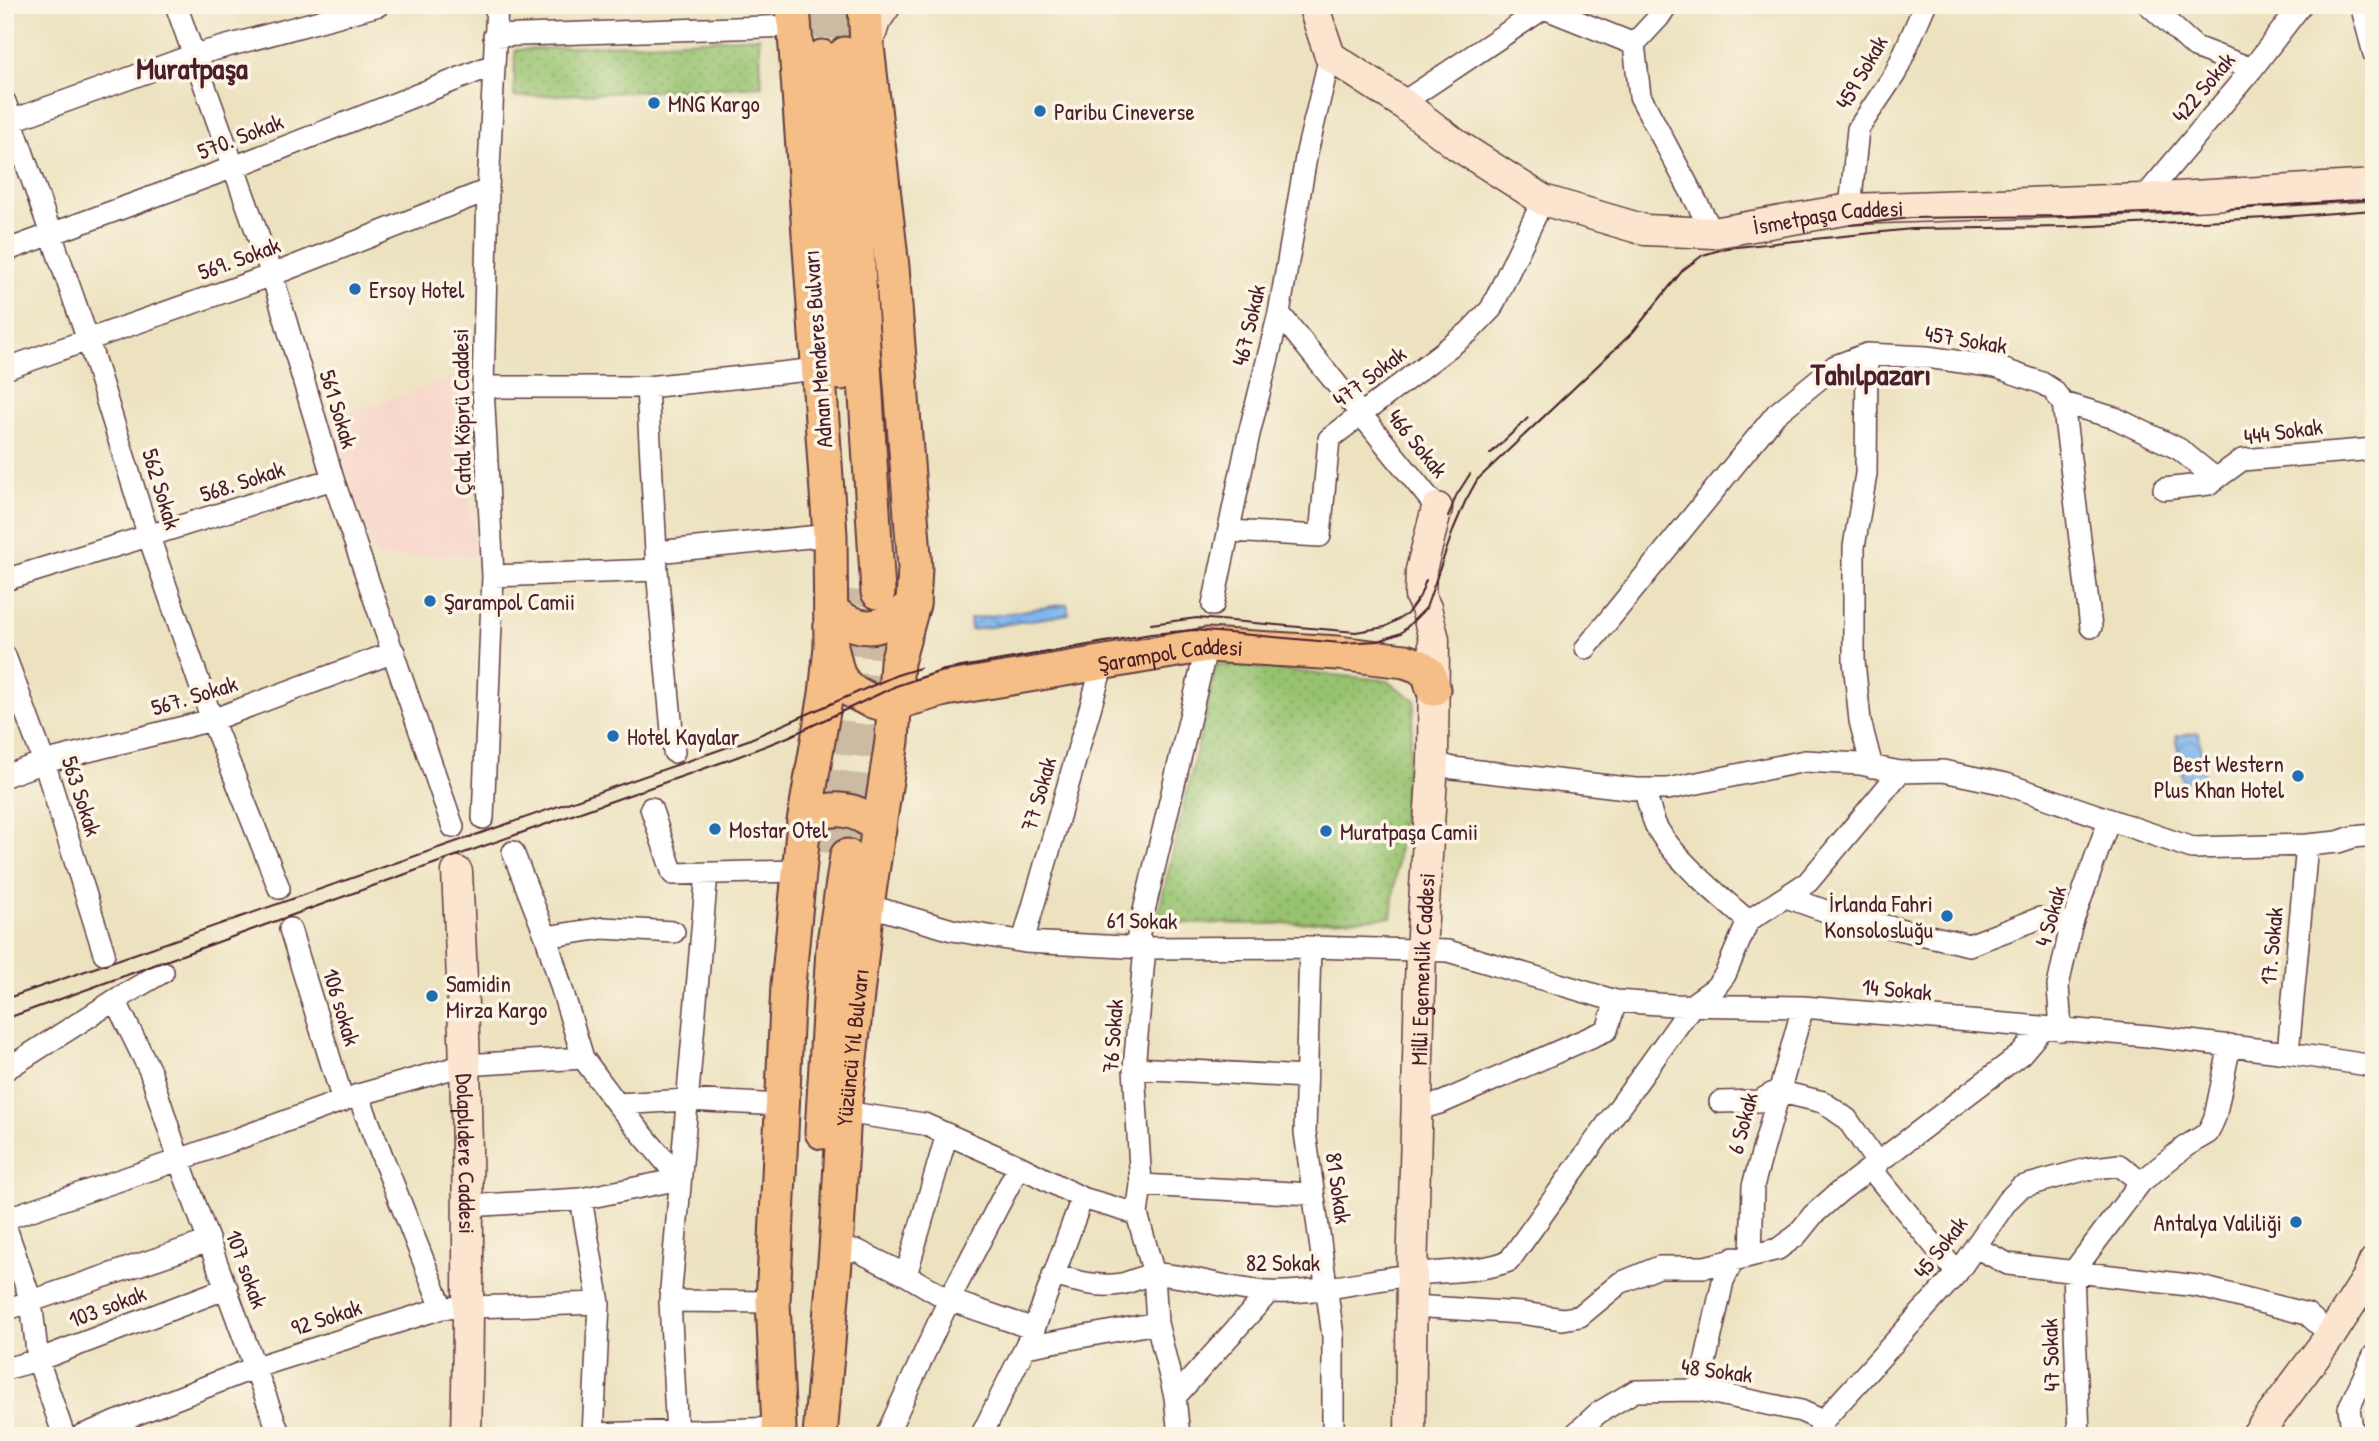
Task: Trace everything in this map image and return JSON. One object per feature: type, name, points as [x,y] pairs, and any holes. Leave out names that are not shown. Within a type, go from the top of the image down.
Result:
[{"type":"main road","name":"Adnan Menderes Bulvarı","points":[[826,694],[831,647],[854,598],[845,52],[865,5]]},
{"type":"main road","name":"Adnan Menderes Bulvarı","points":[[799,12],[818,369],[830,535],[854,598]]},
{"type":"main road","name":"Adnan Menderes Bulvarı","points":[[845,52],[892,267],[915,568],[913,604],[897,662]]},
{"type":"main road","points":[[854,598],[842,620],[869,627],[895,620],[913,604]]},
{"type":"main road","name":"Şarampol Caddesi","points":[[896,704],[945,689],[1104,660],[1207,645],[1338,653],[1405,661],[1419,666],[1429,674],[1433,689]]},
{"type":"main road","points":[[831,647],[838,675],[848,689],[869,700],[887,705],[896,704]]},
{"type":"main road","name":"Yüzüncü Yıl Bulvarı","points":[[824,1434],[844,1112],[867,905],[892,741],[897,662]]},
{"type":"main road","points":[[892,741],[911,713],[927,699],[945,689]]},
{"type":"main road","name":"Yüzüncü Yıl Bulvarı","points":[[824,1434],[816,1292],[823,1090],[833,949],[822,860],[804,822],[826,694]]},
{"type":"main road","points":[[804,822],[817,813],[845,810],[871,821],[879,829]]},
{"type":"main road","name":"Yüzüncü Yıl Bulvarı","points":[[779,1432],[773,1303],[788,985],[822,860]]},
{"type":"main road","name":"Yüzüncü Yıl Bulvarı","points":[[779,1432],[806,1001],[822,860]]},
{"type":"street","name":"561 Sokak","points":[[176,5],[272,275],[333,479],[453,827]]},
{"type":"street","points":[[7,115],[194,55],[377,5]]},
{"type":"street","name":"Çatal Köprü Caddesi","points":[[484,818],[493,576],[484,387],[488,190],[497,5]]},
{"type":"street","points":[[845,52],[875,21],[886,5]]},
{"type":"street","points":[[1313,5],[1330,56]]},
{"type":"street","points":[[1667,5],[1634,44],[1640,96],[1713,233]]},
{"type":"street","name":"459 Sokak","points":[[1850,209],[1858,129],[1895,74],[1925,5]]},
{"type":"street","points":[[2149,5],[2195,47],[2252,69]]},
{"type":"street","name":"422 Sokak","points":[[2143,199],[2252,69],[2301,5]]},
{"type":"street","points":[[2361,5],[2374,54]]},
{"type":"street","points":[[1402,103],[1544,7],[1634,44]]},
{"type":"street","points":[[494,36],[799,12]]},
{"type":"street","name":"İsmetpaşa Caddesi","points":[[1330,56],[1402,103],[1457,145],[1543,200],[1645,230],[1713,233],[1850,209],[2143,199],[2374,185]]},
{"type":"street","name":"467 Sokak","points":[[1213,605],[1248,434],[1279,313],[1307,152],[1330,56]]},
{"type":"street","name":"570. Sokak","points":[[5,251],[234,167],[493,65]]},
{"type":"street","name":"562 Sokak","points":[[7,115],[88,340],[149,537],[212,720],[279,888]]},
{"type":"street","name":"569. Sokak","points":[[5,369],[272,275],[488,190]]},
{"type":"street","name":"477 Sokak","points":[[1229,531],[1320,536],[1329,439],[1469,332],[1491,309],[1543,200]]},
{"type":"street","name":"466 Sokak","points":[[1279,313],[1437,508]]},
{"type":"street","points":[[1586,648],[1776,414],[1835,366],[1867,354],[1866,474],[1854,547],[1854,661],[1860,721],[1872,766]]},
{"type":"street","name":"457 Sokak","points":[[1867,354],[1927,357],[1996,367],[2042,383],[2058,397],[2115,418],[2179,449],[2215,478]]},
{"type":"street","points":[[484,387],[647,387],[818,369]]},
{"type":"street","points":[[647,387],[657,561],[674,752]]},
{"type":"street","points":[[2058,397],[2091,627]]},
{"type":"street","name":"444 Sokak","points":[[2164,489],[2209,484],[2242,460],[2374,449]]},
{"type":"street","name":"568. Sokak","points":[[5,580],[333,479]]},
{"type":"street","name":"Milli Egemenlik Caddesi","points":[[1410,1436],[1421,950],[1433,762],[1434,639],[1420,596],[1421,570],[1437,508]]},
{"type":"street","points":[[493,576],[657,561],[830,535]]},
{"type":"street","name":"76 Sokak","points":[[1179,1436],[1175,1397],[1157,1323],[1154,1274],[1137,1214],[1141,1185],[1134,1068],[1145,948],[1138,936],[1207,645]]},
{"type":"street","name":"567. Sokak","points":[[5,776],[44,762],[212,720],[394,652]]},
{"type":"street","name":"563 Sokak","points":[[5,656],[44,762],[104,953]]},
{"type":"street","name":"77 Sokak","points":[[1025,942],[1104,660]]},
{"type":"street","points":[[1433,762],[1453,768],[1644,789],[1668,789],[1805,761],[1872,766],[1900,772],[1943,771],[2006,783],[2192,848],[2307,845],[2374,835]]},
{"type":"street","points":[[1644,789],[1657,827],[1674,850],[1748,921],[1808,883],[1900,772]]},
{"type":"street","points":[[651,808],[673,874],[707,873],[822,860]]},
{"type":"street","name":"4 Sokak","points":[[2052,1029],[2071,926],[2109,820]]},
{"type":"street","name":"17. Sokak","points":[[2288,1052],[2307,845]]},
{"type":"street","points":[[513,852],[546,937],[583,1058],[680,1180]]},
{"type":"street","name":"Dolaplıdere Caddesi","points":[[457,872],[467,1206],[456,1308],[466,1436]]},
{"type":"street","points":[[677,1433],[670,1301],[707,873]]},
{"type":"street","points":[[1786,898],[1837,915],[1969,945],[2040,918],[2071,926]]},
{"type":"street","name":"61 Sokak","points":[[867,905],[952,930],[1025,942],[1145,948],[1310,947],[1421,950]]},
{"type":"street","name":"82 Sokak","points":[[1154,1274],[1269,1292],[1328,1289],[1412,1275],[1489,1268],[1509,1261],[1694,1003],[1715,988],[1725,975],[1748,921]]},
{"type":"street","points":[[546,937],[603,928],[674,932]]},
{"type":"street","name":"106 sokak","points":[[290,929],[351,1098],[456,1308]]},
{"type":"street","name":"81 Sokak","points":[[1310,947],[1305,1132],[1333,1336],[1332,1436]]},
{"type":"street","name":"14 Sokak","points":[[1421,950],[1448,951],[1616,1000],[1672,1005],[1694,1003],[1803,1007],[2148,1036],[2288,1052],[2374,1066]]},
{"type":"street","points":[[5,1070],[163,972]]},
{"type":"street","name":"107 sokak","points":[[115,1000],[150,1072],[179,1160],[280,1436]]},
{"type":"street","points":[[1416,1110],[1443,1102],[1607,1030],[1616,1000]]},
{"type":"street","name":"6 Sokak","points":[[1743,1256],[1753,1186],[1777,1091],[1803,1007]]},
{"type":"street","points":[[1413,1306],[1521,1313],[1563,1319],[1580,1316],[1620,1283],[1659,1266],[1705,1267],[1778,1249],[1796,1236],[1812,1214],[2052,1029]]},
{"type":"street","points":[[2073,1272],[2141,1182],[2186,1146],[2208,1133],[2215,1117],[2230,1045]]},
{"type":"street","points":[[5,1219],[351,1098],[464,1065],[583,1058]]},
{"type":"street","points":[[1134,1068],[1306,1077]]},
{"type":"street","points":[[1720,1102],[1759,1101],[1777,1091],[1823,1102],[1847,1119],[1874,1167],[1957,1273]]},
{"type":"street","points":[[617,1104],[687,1100],[783,1104]]},
{"type":"street","points":[[844,1112],[924,1124],[1082,1198],[1137,1214]]},
{"type":"street","points":[[906,1275],[947,1135]]},
{"type":"street","name":"45 Sokak","points":[[1821,1428],[1957,1273],[2007,1201],[2021,1187],[2087,1169],[2119,1165],[2141,1182]]},
{"type":"street","points":[[886,1436],[948,1300],[1018,1166]]},
{"type":"street","points":[[467,1206],[581,1199],[680,1180]]},
{"type":"street","points":[[1141,1185],[1312,1194]]},
{"type":"street","points":[[981,1436],[1030,1338],[1082,1198]]},
{"type":"street","points":[[581,1199],[598,1303],[594,1435],[779,1432]]},
{"type":"street","points":[[5,1225],[31,1301],[38,1360],[64,1436]]},
{"type":"street","points":[[5,1310],[209,1241]]},
{"type":"street","points":[[1975,1247],[2008,1264],[2209,1289],[2307,1314],[2331,1335]]},
{"type":"street","points":[[836,1250],[858,1251],[948,1300],[1030,1338],[1157,1323]]},
{"type":"street","points":[[1699,1390],[1723,1281],[1743,1256]]},
{"type":"street","points":[[2256,1436],[2331,1335],[2372,1270]]},
{"type":"street","name":"47 Sokak","points":[[2073,1272],[2079,1436]]},
{"type":"street","points":[[1053,1275],[1085,1283],[1110,1285],[1124,1284],[1154,1274]]},
{"type":"street","name":"103 sokak","points":[[5,1369],[38,1360],[226,1288]]},
{"type":"street","points":[[1175,1397],[1269,1292]]},
{"type":"street","points":[[670,1301],[773,1303]]},
{"type":"street","name":"92 Sokak","points":[[81,1436],[256,1367],[456,1308],[598,1303]]},
{"type":"street","points":[[2353,1436],[2349,1408],[2374,1354]]},
{"type":"street","name":"48 Sokak","points":[[1573,1436],[1598,1412],[1635,1391],[1699,1390],[1801,1410],[1821,1428]]},
{"type":"shaded area","points":[[458,376],[475,555],[377,557],[329,419]]},
{"type":"green space","points":[[759,37],[762,86],[514,97],[515,50]]},
{"type":"green space","points":[[1217,664],[1385,680],[1415,700],[1391,917],[1280,924],[1156,923]]},
{"type":"water","points":[[1067,604],[1069,614],[971,630],[970,619]]},
{"type":"water","points":[[2199,733],[2205,781],[2183,784],[2176,736]]},
{"type":"tunnel","points":[[818,5],[822,57]]},
{"type":"tunnel","points":[[842,5],[845,54]]},
{"type":"tunnel","points":[[822,852],[853,590]]},
{"type":"tunnel","points":[[847,856],[877,597]]},
{"type":"tram line","points":[[2227,209],[2374,199]]},
{"type":"tram line","points":[[5,1019],[737,757],[788,737],[896,686],[944,670],[1151,634],[1194,630],[1341,643],[1379,641],[1401,633],[1426,608],[1454,528],[1477,480],[1633,332],[1683,270],[1703,255],[1727,248],[1912,229],[2070,227],[2374,210]]},
{"type":"tram line","points":[[1850,225],[1910,218],[2192,211]]},
{"type":"tram line","points":[[1490,454],[1528,418]]},
{"type":"tram line","points":[[1448,517],[1456,496],[1470,474]]},
{"type":"tram line","points":[[1151,624],[1197,618],[1356,632],[1385,627],[1407,614],[1420,596],[1426,580]]},
{"type":"tram line","points":[[5,999],[748,740],[897,675],[920,668]]},
{"type":"place","name":"MNG Kargo","points":[[654,103]]},
{"type":"place","name":"Paribu Cineverse","points":[[1040,111]]},
{"type":"place","name":"Ersoy Hotel","points":[[355,289]]},
{"type":"place","name":"Şarampol Camii","points":[[430,601]]},
{"type":"place","name":"Hotel Kayalar","points":[[613,736]]},
{"type":"place","name":"Best Western Plus Khan Hotel","points":[[2298,776]]},
{"type":"place","name":"Mostar Otel","points":[[715,829]]},
{"type":"place","name":"Muratpaşa Camii","points":[[1326,831]]},
{"type":"place","name":"İrlanda Fahri Konsolosluğu","points":[[1947,916]]},
{"type":"place","name":"Samidin Mirza Kargo","points":[[432,996]]},
{"type":"place","name":"Antalya Valiliği","points":[[2296,1222]]},
{"type":"district","name":"Muratpaşa","points":[[192,68]]},
{"type":"district","name":"Tahılpazarı","points":[[1871,374]]}]
